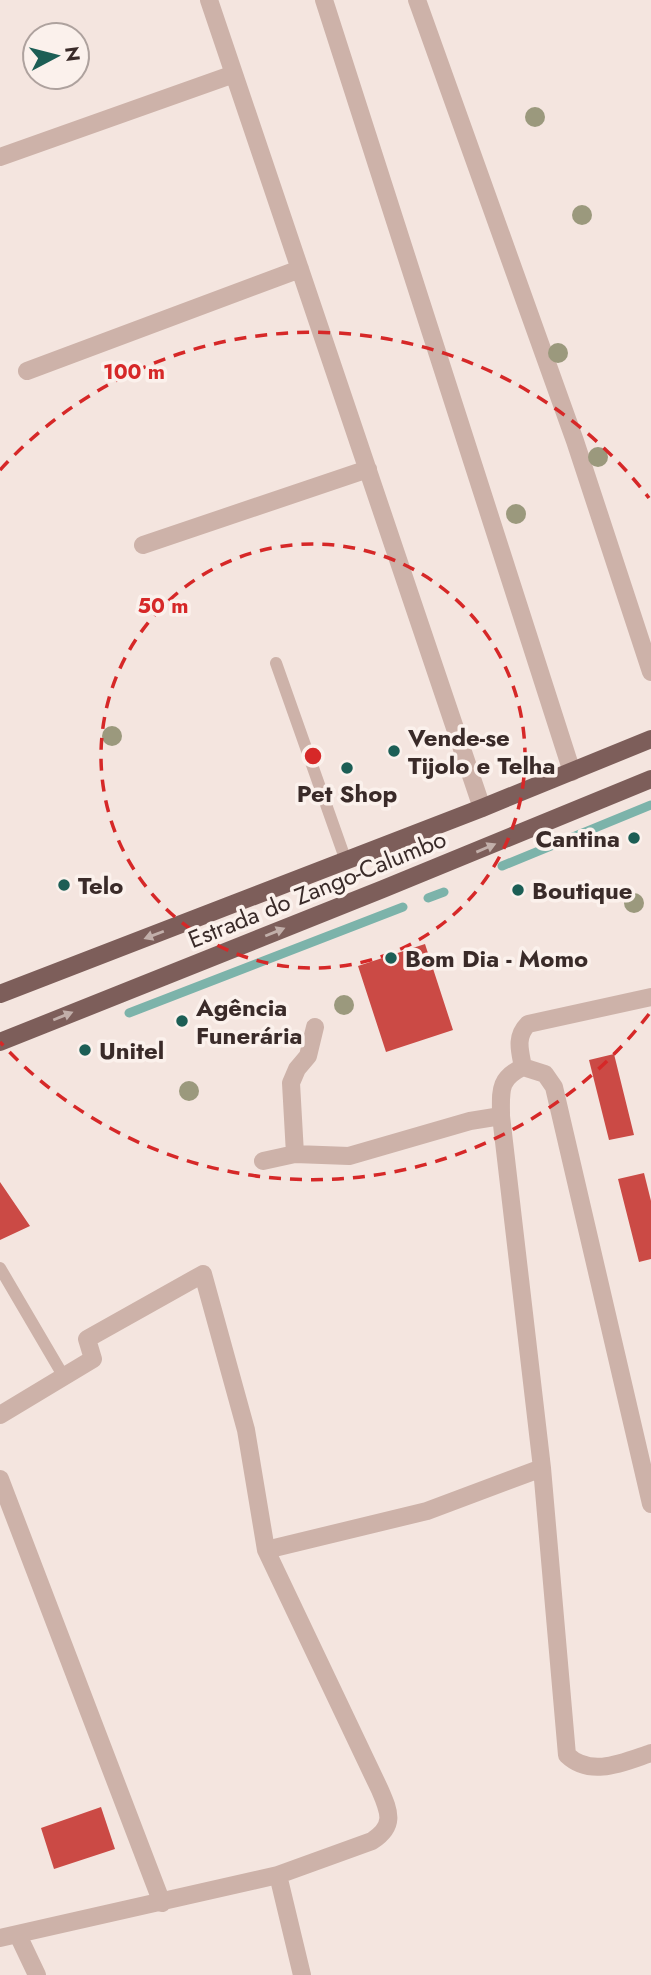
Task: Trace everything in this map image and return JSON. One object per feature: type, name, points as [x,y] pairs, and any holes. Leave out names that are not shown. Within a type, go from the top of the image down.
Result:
[{"type":"main road","name":"Estrada do Zango-Calumbo","points":[[0,994],[482,808],[651,739]]},
{"type":"main road","name":"Estrada do Zango-Calumbo","points":[[0,1042],[395,885],[651,779]]},
{"type":"street","points":[[209,0],[482,808]]},
{"type":"street","points":[[324,0],[572,772]]},
{"type":"street","points":[[424,3],[575,441],[651,672]]},
{"type":"street","points":[[0,157],[234,74]]},
{"type":"street","points":[[27,371],[300,269]]},
{"type":"street","points":[[143,545],[368,469]]},
{"type":"street","points":[[523,1067],[520,1032],[528,1024],[651,997]]},
{"type":"street","points":[[295,1154],[291,1083],[297,1069],[308,1056],[315,1027]]},
{"type":"street","points":[[651,1504],[554,1087],[545,1074],[523,1067],[510,1074],[502,1086],[500,1116],[542,1468],[567,1755],[576,1764],[608,1767],[651,1754]]},
{"type":"street","points":[[264,1161],[295,1154],[349,1156],[470,1121],[500,1116]]},
{"type":"street","points":[[0,1415],[93,1359],[87,1339],[203,1275],[246,1430],[266,1550],[388,1809],[388,1822],[383,1833],[372,1842],[278,1875],[0,1938]]},
{"type":"street","points":[[266,1550],[428,1511],[542,1468]]},
{"type":"street","points":[[0,1479],[162,1902]]},
{"type":"street","points":[[278,1875],[302,1975]]},
{"type":"street","points":[[19,1935],[37,1975]]},
{"type":"lane","points":[[276,663],[346,861]]},
{"type":"lane","points":[[0,1268],[64,1377]]},
{"type":"building","points":[[425,944],[453,1030],[386,1052],[358,966]]},
{"type":"building","points":[[614,1054],[634,1135],[609,1140],[589,1060]]},
{"type":"building","points":[[644,1173],[651,1201],[651,1259],[639,1262],[618,1179]]},
{"type":"building","points":[[0,1182],[30,1226],[0,1240]]},
{"type":"building","points":[[101,1807],[115,1849],[54,1869],[41,1828]]},
{"type":"waterway","points":[[502,866],[651,805]]},
{"type":"waterway","points":[[428,898],[444,892]]},
{"type":"waterway","points":[[129,1013],[403,907]]},
{"type":"place","name":"Vende-se Tijolo e Telha","points":[[394,751]]},
{"type":"place","name":"Pet Shop","points":[[347,768]]},
{"type":"place","name":"Cantina","points":[[634,838]]},
{"type":"place","name":"Telo","points":[[64,885]]},
{"type":"place","name":"Boutique","points":[[518,890]]},
{"type":"place","name":"Bom Dia - Momo","points":[[391,958]]},
{"type":"place","name":"Agência Funerária","points":[[182,1021]]},
{"type":"place","name":"Unitel","points":[[85,1050]]}]
